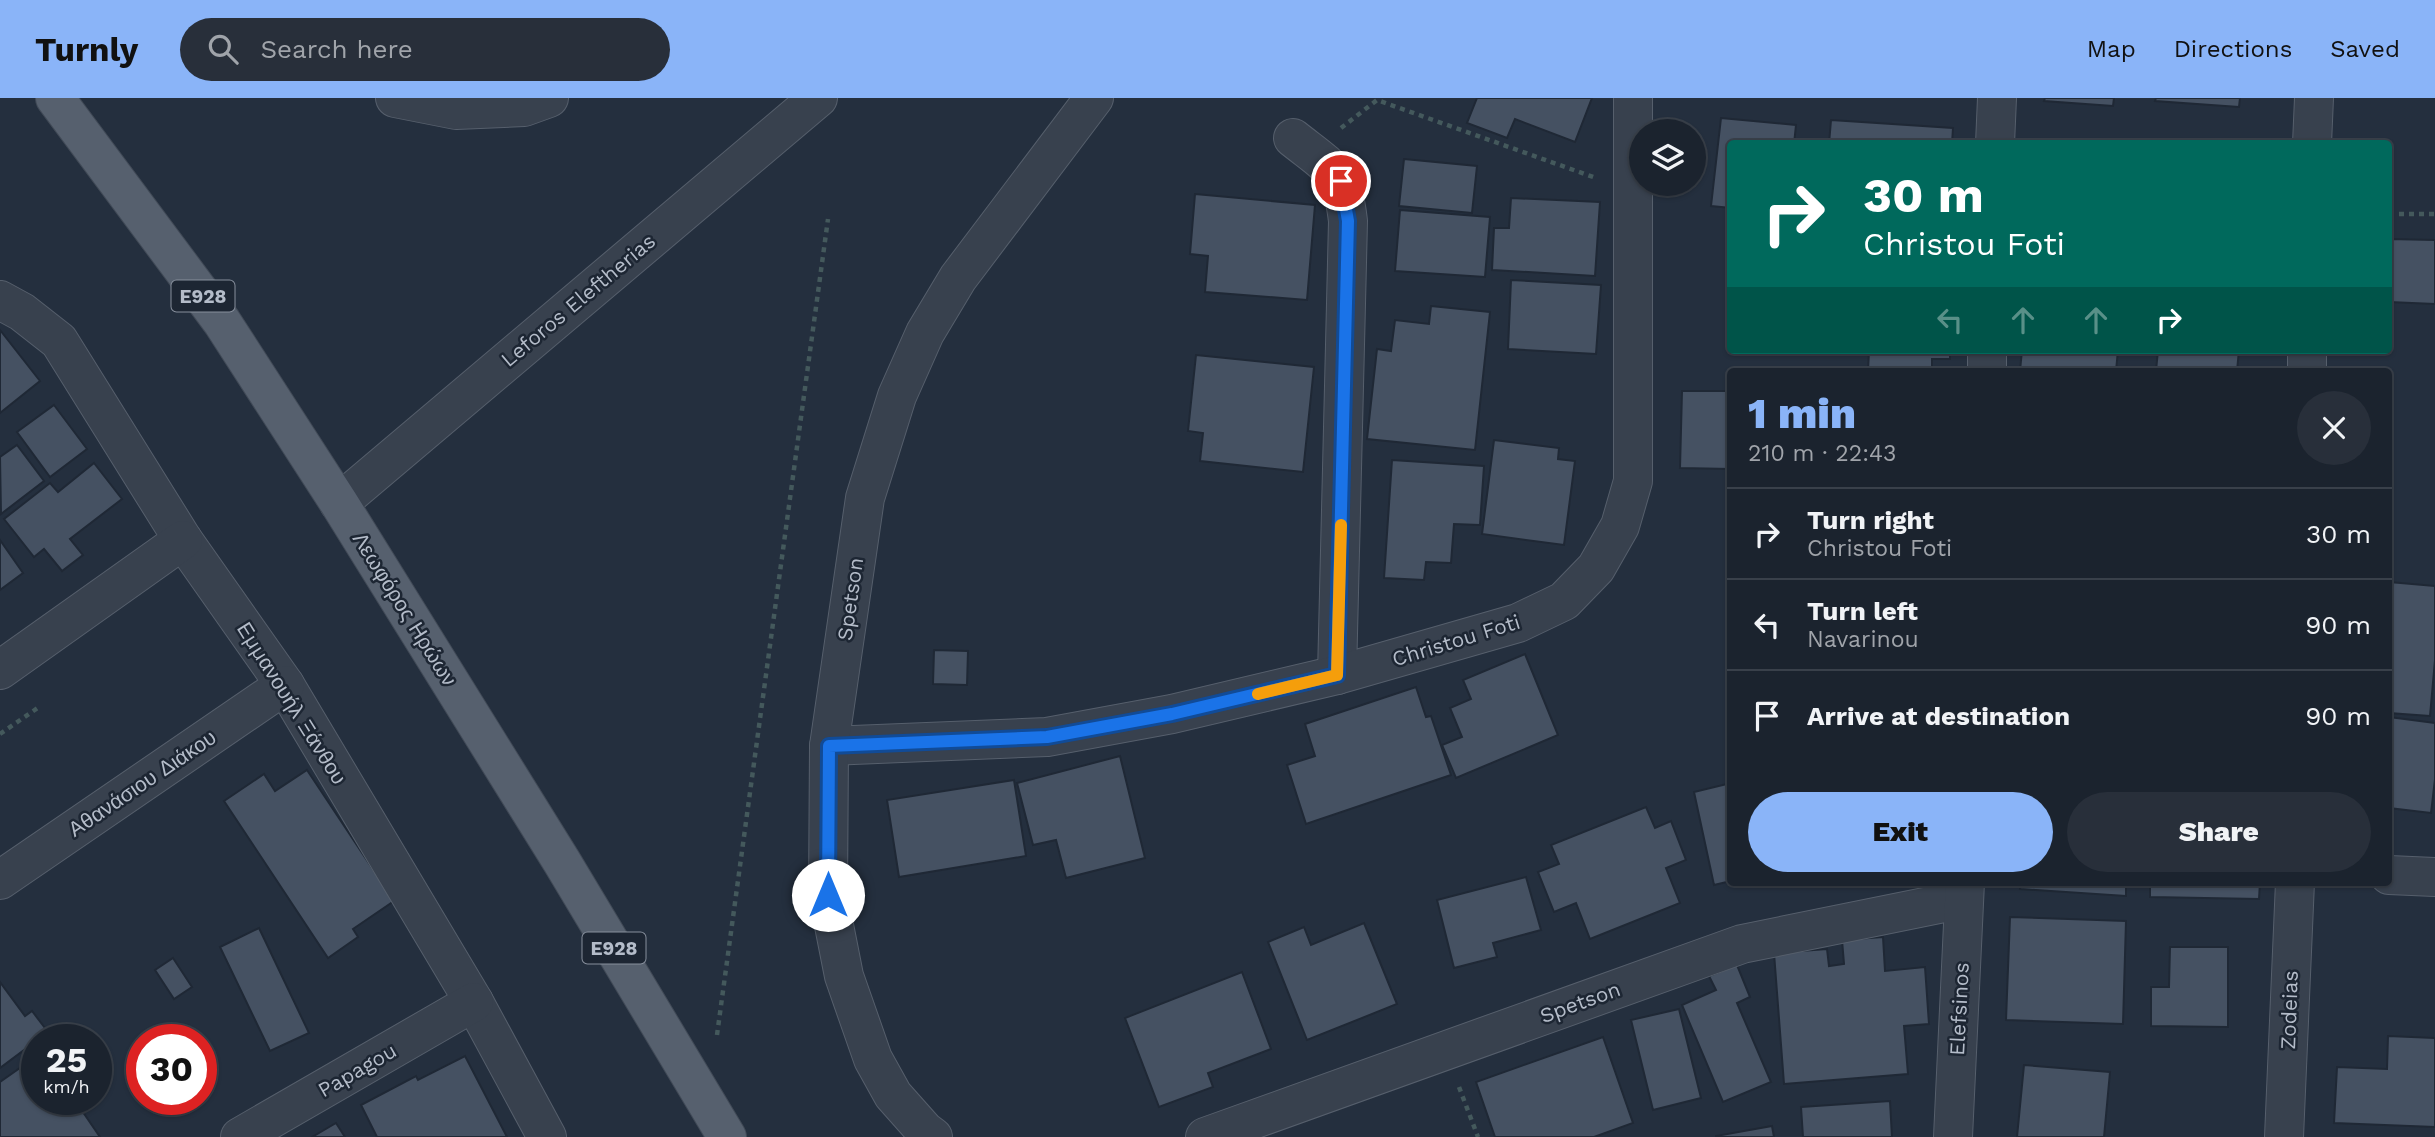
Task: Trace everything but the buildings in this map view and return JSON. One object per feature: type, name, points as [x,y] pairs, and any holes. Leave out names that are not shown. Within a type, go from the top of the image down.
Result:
[{"type":"main road","name":"Λεωφόρος Ηρώων","points":[[55,98],[222,322],[339,503],[562,862],[727,1137]]},
{"type":"street","points":[[395,98],[456,110],[524,107],[549,98]]},
{"type":"street","name":"Leforos Eleftherias","points":[[339,503],[818,98]]},
{"type":"street","name":"Spetson","points":[[933,1137],[893,1095],[873,1059],[844,976],[828,895],[829,746],[864,498],[897,396],[925,333],[958,278],[1094,98]]},
{"type":"street","name":"Christou Foti","points":[[1633,98],[1633,119]]},
{"type":"street","points":[[1995,140],[1997,98]]},
{"type":"street","points":[[2312,140],[2314,98]]},
{"type":"street","points":[[1302,145],[1330,167],[1341,181],[1348,221],[1337,675]]},
{"type":"street","name":"Christou Foti","points":[[829,746],[1047,737],[1172,714],[1337,675],[1518,623],[1564,601],[1596,568],[1620,526],[1633,481],[1633,196]]},
{"type":"street","name":"Εμμανουήλ Ξάνθου","points":[[0,300],[22,312],[60,341],[183,540],[285,685],[474,1002],[547,1137]]},
{"type":"street","points":[[0,670],[183,540]]},
{"type":"street","name":"Αθανάσιου Διάκου","points":[[0,880],[285,685]]},
{"type":"street","points":[[2392,875],[2435,877]]},
{"type":"street","name":"Zodeias","points":[[2284,1137],[2295,886]]},
{"type":"street","name":"Spetson","points":[[1205,1137],[1742,944],[1965,891]]},
{"type":"street","name":"Elefsinos","points":[[1953,1137],[1965,891]]},
{"type":"street","name":"Papagou","points":[[240,1137],[474,1002]]},
{"type":"path","points":[[1302,145],[1377,100],[1629,190]]},
{"type":"path","points":[[2392,214],[2435,214]]},
{"type":"path","points":[[717,1035],[828,219]]},
{"type":"path","points":[[0,734],[38,707]]},
{"type":"path","points":[[1445,1050],[1478,1137]]},
{"type":"slow traffic","points":[[1258,694],[1337,675],[1341,525]]},
{"type":"route","points":[[828,895],[829,746],[1047,737],[1172,714],[1337,675],[1348,221],[1341,181]]}]
